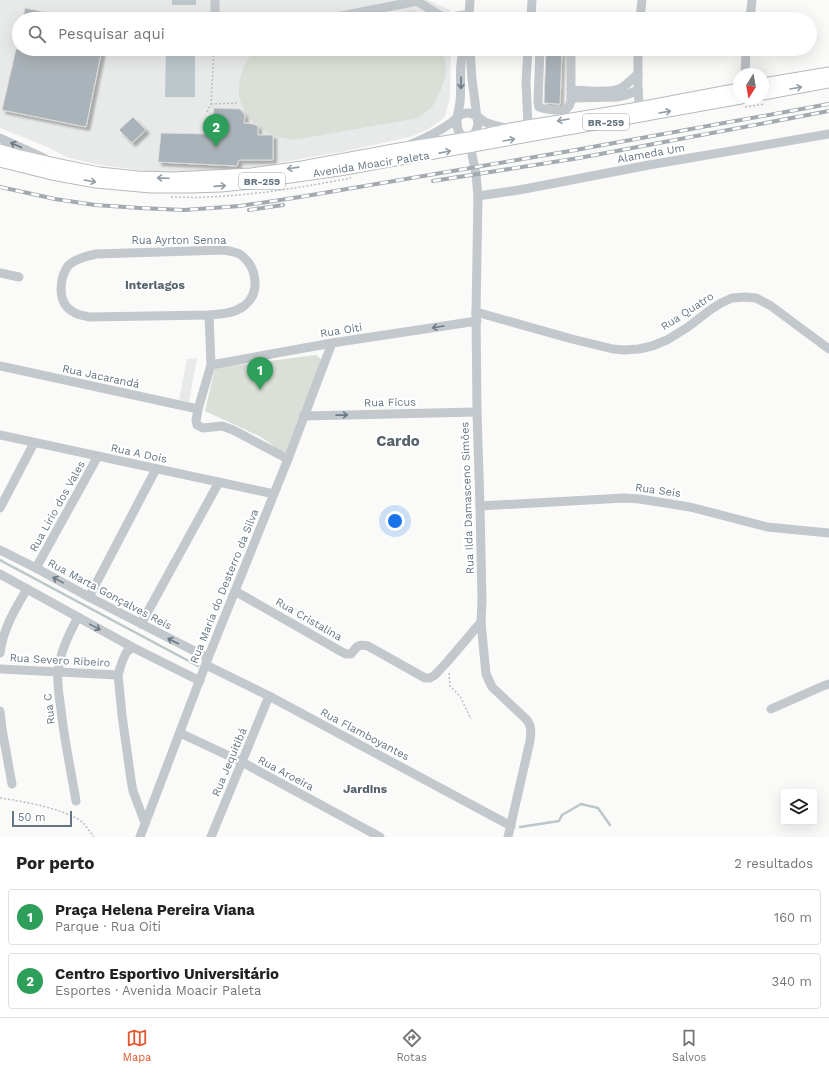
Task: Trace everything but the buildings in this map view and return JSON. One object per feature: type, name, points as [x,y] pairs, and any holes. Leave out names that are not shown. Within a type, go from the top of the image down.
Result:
[{"type":"main road","points":[[769,83],[829,73]]},
{"type":"main road","points":[[769,93],[829,82]]},
{"type":"main road","name":"Avenida Moacir Paleta","points":[[0,161],[52,174],[96,182],[151,187],[191,187],[242,184],[323,173],[399,160],[470,142],[510,129],[640,108],[733,90]]},
{"type":"main road","name":"Avenida Moacir Paleta","points":[[0,150],[99,173],[138,177],[173,178],[251,174],[302,167],[399,149],[470,142],[733,99]]},
{"type":"street","points":[[215,0],[215,12]]},
{"type":"street","points":[[469,12],[470,0]]},
{"type":"street","points":[[531,12],[532,0]]},
{"type":"street","points":[[641,12],[642,0]]},
{"type":"street","points":[[751,12],[752,0]]},
{"type":"street","points":[[361,12],[416,1],[435,12]]},
{"type":"street","points":[[463,56],[457,123],[461,136],[470,142],[477,129],[470,56]]},
{"type":"street","points":[[528,56],[526,82],[528,126]]},
{"type":"street","points":[[540,56],[538,102],[539,107],[544,110],[566,109],[569,106],[571,94],[570,56]]},
{"type":"street","points":[[638,56],[638,90],[640,108]]},
{"type":"street","points":[[745,68],[746,56]]},
{"type":"street","points":[[571,94],[591,91],[617,90],[638,74]]},
{"type":"street","points":[[571,94],[621,96],[638,90]]},
{"type":"street","points":[[399,149],[429,136],[450,123],[462,113],[474,114],[484,122],[510,129]]},
{"type":"street","name":"Alameda Um","points":[[478,196],[829,134]]},
{"type":"street","points":[[0,138],[56,164]]},
{"type":"street","name":"Rua Ilda Damasceno Simôes","points":[[470,142],[476,174],[478,196],[476,316],[477,412],[482,600],[481,622],[486,674],[492,687],[530,724],[531,731],[508,837]]},
{"type":"street","name":"Rua Ayrton Senna","points":[[224,250],[240,254],[248,261],[254,273],[255,288],[250,300],[244,306],[227,314],[209,315],[90,317],[76,314],[67,307],[62,297],[64,274],[69,265],[79,259],[96,254],[224,250]]},
{"type":"street","points":[[0,273],[19,277]]},
{"type":"street","name":"Rua Quatro","points":[[476,316],[613,349],[624,350],[652,346],[667,340],[721,303],[732,298],[756,298],[771,306],[829,349]]},
{"type":"street","points":[[209,315],[210,365],[198,409],[196,421],[197,425],[201,428],[222,426],[288,458]]},
{"type":"street","name":"Rua Oiti","points":[[210,365],[476,316]]},
{"type":"street","name":"Rua Maria do Desterro da Silva","points":[[140,837],[332,343]]},
{"type":"street","name":"Rua Jacarandá","points":[[0,366],[198,409]]},
{"type":"street","name":"Rua Ficus","points":[[303,416],[477,412]]},
{"type":"street","name":"Rua A Dois","points":[[0,435],[274,494]]},
{"type":"street","points":[[0,508],[34,443]]},
{"type":"street","name":"Rua Lírio dos Vales","points":[[36,568],[98,456]]},
{"type":"street","points":[[89,597],[156,469]]},
{"type":"street","points":[[141,624],[218,482]]},
{"type":"street","name":"Rua Seis","points":[[480,506],[624,498],[640,499],[690,507],[767,527],[829,533]]},
{"type":"street","name":"Rua Marta Gonçalves Reis","points":[[0,550],[141,624],[207,662]]},
{"type":"street","points":[[0,574],[132,646],[200,681]]},
{"type":"street","points":[[0,653],[5,629],[27,589]]},
{"type":"street","name":"Rua Cristalina","points":[[235,591],[346,654],[351,654],[363,644],[425,678],[430,678],[435,675],[481,622]]},
{"type":"street","name":"Rua C","points":[[76,801],[63,728],[58,690],[58,672],[67,637],[78,617]]},
{"type":"street","points":[[132,646],[126,653],[118,675],[131,780],[136,801],[145,823]]},
{"type":"street","name":"Rua Flamboyantes","points":[[207,662],[511,826]]},
{"type":"street","name":"Rua Severo Ribeiro","points":[[0,669],[118,675]]},
{"type":"street","points":[[771,709],[829,684]]},
{"type":"street","name":"Rua Jequitibá","points":[[211,837],[269,696]]},
{"type":"street","points":[[0,710],[12,784]]},
{"type":"street","name":"Rua Aroeira","points":[[180,733],[242,762],[380,837]]},
{"type":"path","points":[[206,112],[211,104],[214,56]]},
{"type":"path","points":[[211,104],[238,102]]},
{"type":"path","points":[[448,661],[450,686],[460,696],[471,719]]},
{"type":"path","points":[[0,798],[16,800],[77,818],[94,837]]},
{"type":"shaded area","points":[[0,0],[428,0],[450,10],[450,12],[12,12],[12,56],[451,56],[450,98],[444,118],[427,130],[410,137],[346,151],[254,167],[201,172],[147,171],[100,165],[69,158],[45,146],[0,128]]},
{"type":"shaded area","points":[[172,0],[196,0],[196,5],[172,5]]},
{"type":"shaded area","points":[[415,10],[415,12],[405,12]]},
{"type":"shaded area","points":[[166,56],[195,56],[195,97],[165,97]]},
{"type":"shaded area","points":[[250,56],[444,56],[446,74],[440,92],[432,107],[418,118],[294,140],[275,136],[261,129],[245,112],[239,96],[239,82]]},
{"type":"shaded area","points":[[316,355],[322,360],[286,455],[261,437],[205,411],[215,368]]},
{"type":"shaded area","points":[[197,358],[189,402],[179,400],[187,359]]},
{"type":"waterway","points":[[0,560],[198,666]]},
{"type":"waterway","points":[[520,827],[559,821],[562,815],[581,804],[598,808],[610,825]]},
{"type":"railway","points":[[0,187],[55,199],[95,205],[184,210],[240,206],[570,151],[829,104]]},
{"type":"railway","points":[[433,181],[579,158],[829,111]]},
{"type":"railway","points":[[249,210],[283,205]]},
{"type":"place","name":"Centro Esportivo Universitário","points":[[216,147]]},
{"type":"place","name":"Praça Helena Pereira Viana","points":[[260,390]]},
{"type":"district","name":"Interlagos","points":[[155,285]]},
{"type":"district","name":"Cardo","points":[[398,441]]},
{"type":"district","name":"Jardins","points":[[365,789]]}]
